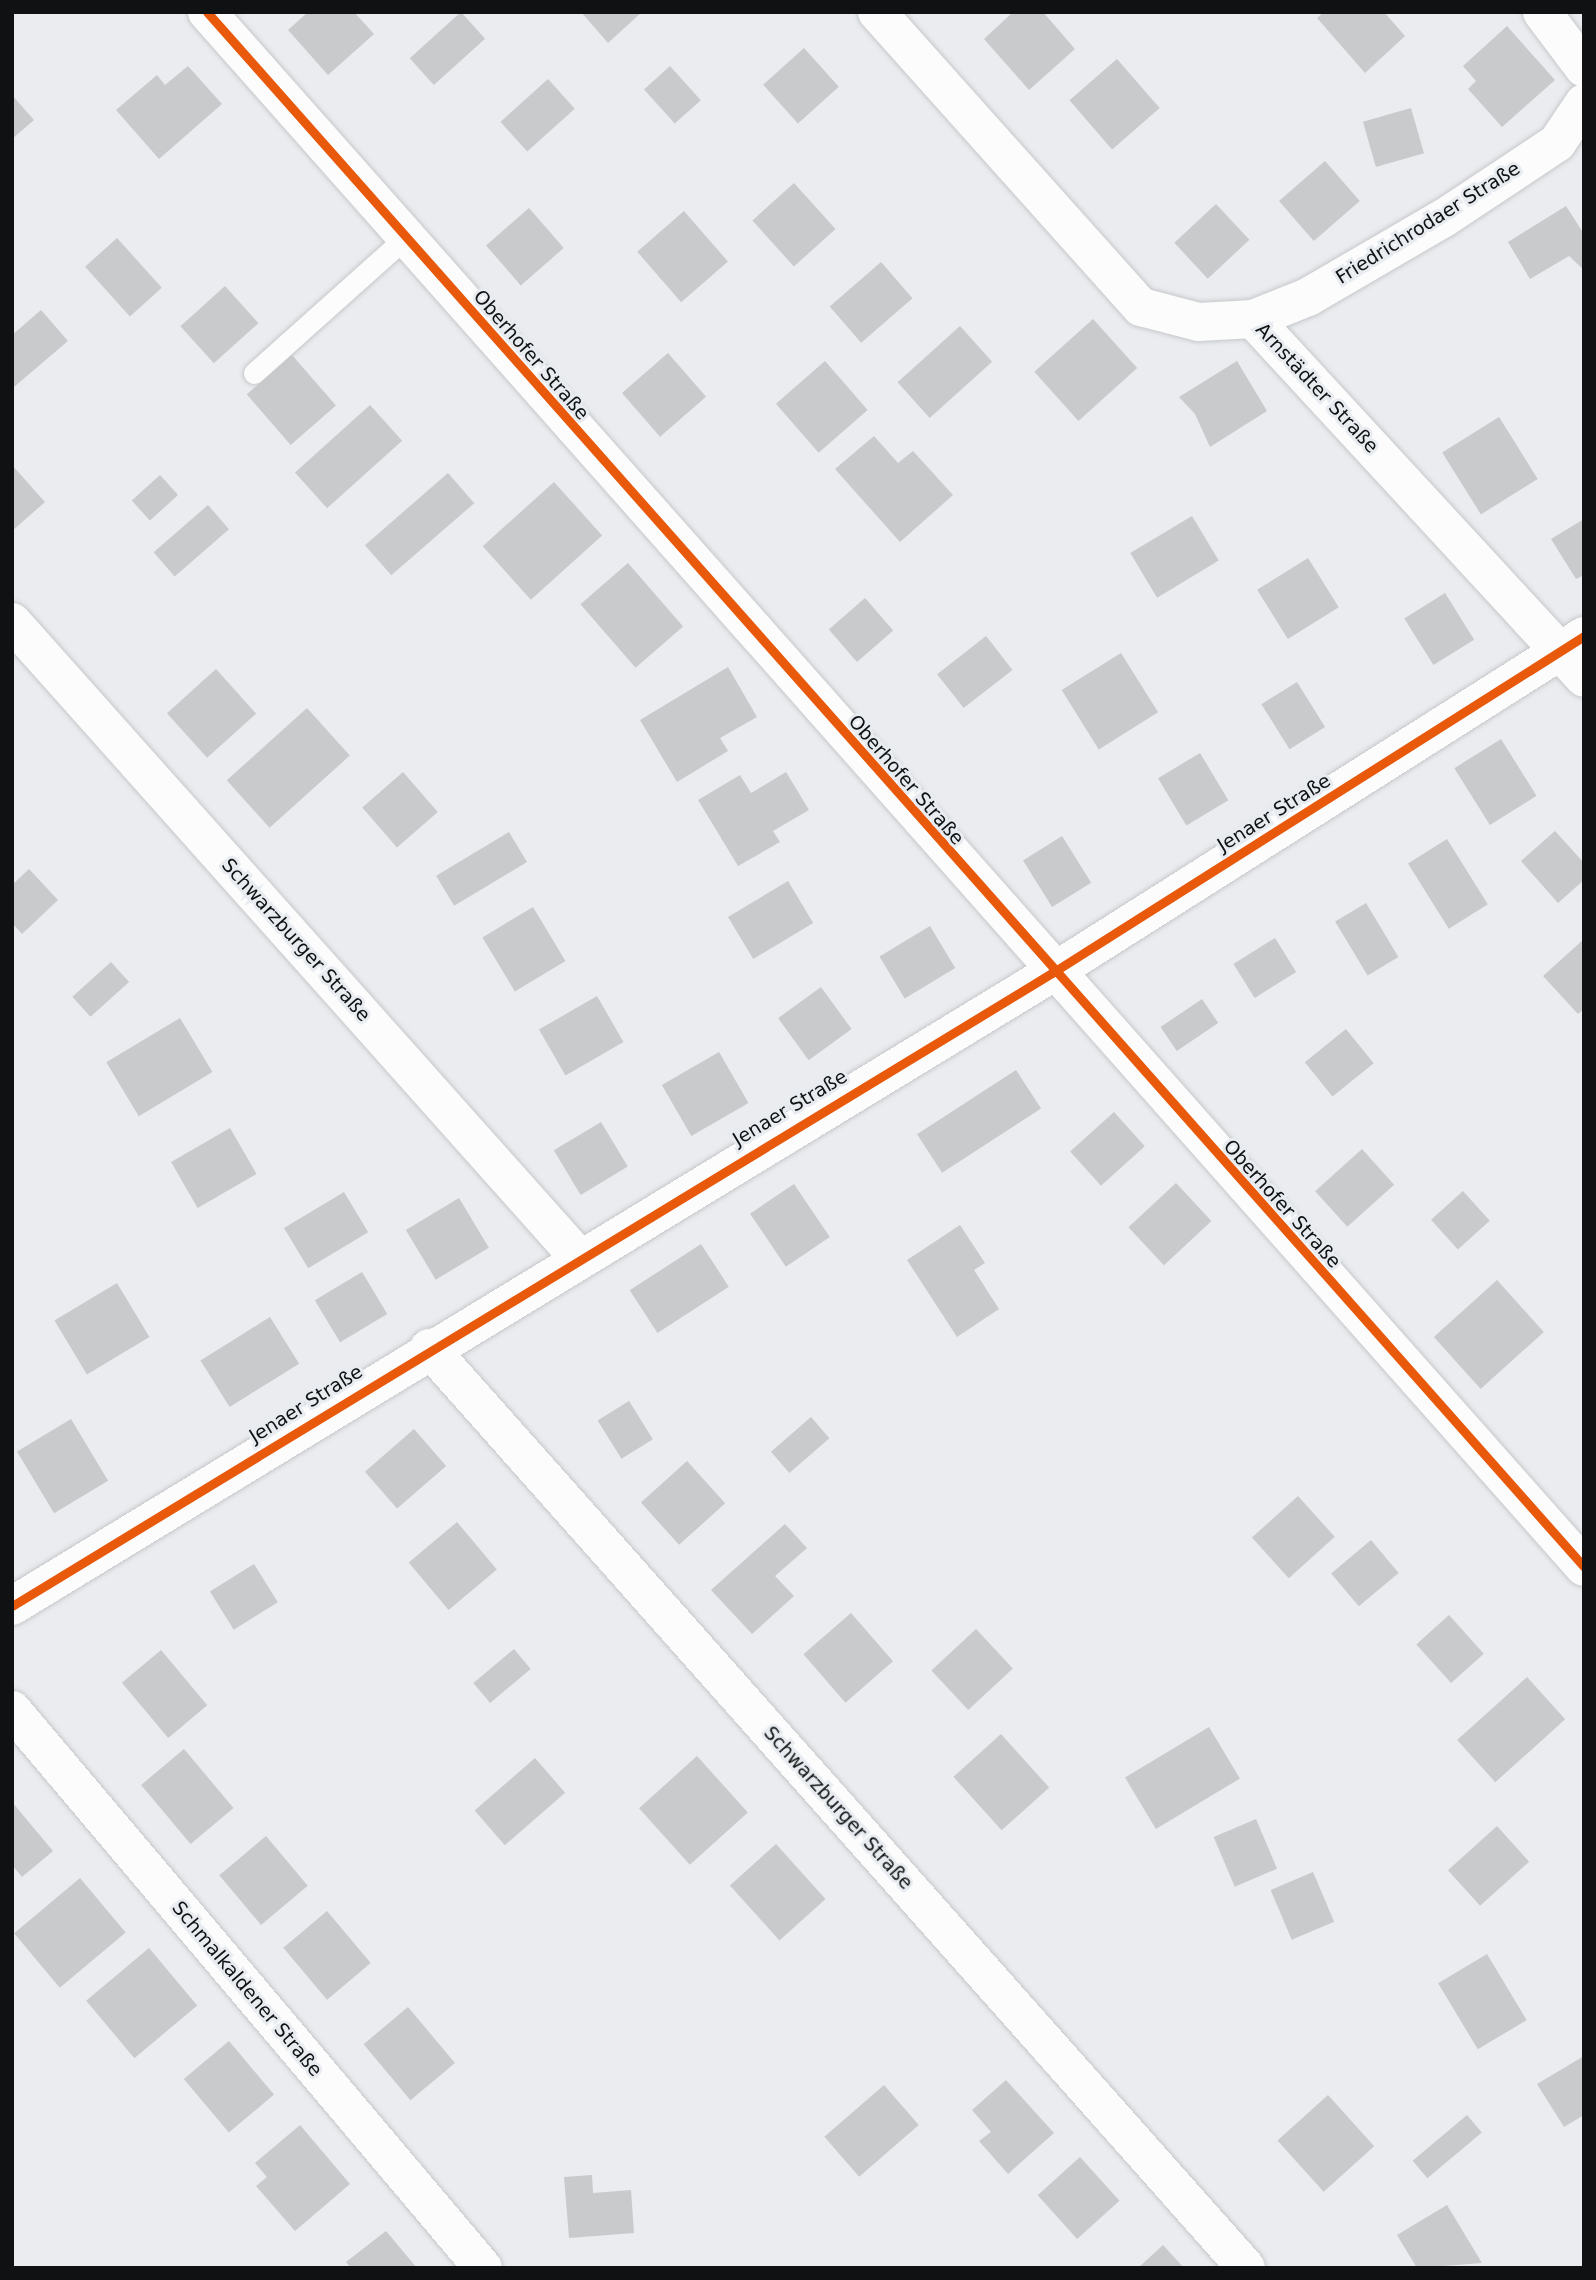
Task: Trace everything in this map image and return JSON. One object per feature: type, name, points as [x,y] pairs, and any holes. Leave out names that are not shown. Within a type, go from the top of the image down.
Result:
[{"type":"street","name":"Oberhofer Straße","points":[[206,12],[1052,973],[1584,1567]]},
{"type":"street","name":"Arnstädter Straße","points":[[877,12],[1141,307],[1199,322],[1253,319],[1576,654]]},
{"type":"street","points":[[1542,12],[1584,68]]},
{"type":"street","name":"Friedrichrodaer Straße","points":[[1253,319],[1308,297],[1444,218],[1557,142],[1584,103]]},
{"type":"street","name":"Schwarzburger Straße","points":[[12,622],[579,1258]]},
{"type":"street","name":"Jenaer Straße","points":[[12,1606],[429,1349],[1576,654]]},
{"type":"street","name":"Schwarzburger Straße","points":[[429,1349],[1246,2268]]},
{"type":"street","name":"Schmalkaldener Straße","points":[[12,1710],[483,2268]]},
{"type":"lane","points":[[254,373],[405,238]]},
{"type":"building","points":[[308,12],[354,12],[374,34],[328,75],[288,30]]},
{"type":"building","points":[[461,12],[485,39],[434,85],[410,58]]},
{"type":"building","points":[[581,12],[642,12],[608,43]]},
{"type":"building","points":[[1013,12],[1043,12],[1075,49],[1029,90],[984,39]]},
{"type":"building","points":[[1324,12],[1384,12],[1405,36],[1365,73],[1317,18]]},
{"type":"building","points":[[1507,26],[1555,80],[1502,127],[1468,89],[1476,81],[1463,66]]},
{"type":"building","points":[[804,48],[839,87],[798,123],[763,85]]},
{"type":"building","points":[[1117,59],[1160,108],[1112,149],[1069,100]]},
{"type":"building","points":[[188,66],[222,104],[159,159],[116,110],[157,75],[165,85]]},
{"type":"building","points":[[670,66],[701,100],[675,124],[644,89]]},
{"type":"building","points":[[548,79],[575,109],[527,152],[500,122]]},
{"type":"building","points":[[12,95],[34,120],[12,139]]},
{"type":"building","points":[[1411,108],[1424,153],[1376,167],[1363,122]]},
{"type":"building","points":[[1325,161],[1360,201],[1314,241],[1279,201]]},
{"type":"building","points":[[794,183],[835,229],[794,267],[752,220]]},
{"type":"building","points":[[1216,204],[1249,240],[1208,279],[1174,243]]},
{"type":"building","points":[[1566,206],[1584,234],[1584,270],[1569,256],[1530,279],[1508,242]]},
{"type":"building","points":[[529,208],[564,248],[521,285],[486,245]]},
{"type":"building","points":[[684,211],[728,262],[681,302],[637,252]]},
{"type":"building","points":[[117,238],[162,288],[130,317],[85,267]]},
{"type":"building","points":[[881,262],[912,298],[861,343],[830,307]]},
{"type":"building","points":[[225,286],[258,323],[214,363],[180,326]]},
{"type":"building","points":[[41,310],[68,341],[14,387],[12,335]]},
{"type":"building","points":[[1093,319],[1137,368],[1078,421],[1034,372]]},
{"type":"building","points":[[960,326],[992,362],[930,418],[898,382]]},
{"type":"building","points":[[668,353],[706,397],[660,437],[622,393]]},
{"type":"building","points":[[292,355],[336,406],[291,445],[247,394]]},
{"type":"building","points":[[825,361],[868,410],[819,453],[776,404]]},
{"type":"building","points":[[1237,361],[1267,411],[1210,447],[1195,414],[1179,397]]},
{"type":"building","points":[[370,405],[402,441],[327,508],[295,473]]},
{"type":"building","points":[[1499,417],[1538,479],[1481,514],[1442,453]]},
{"type":"building","points":[[874,436],[898,463],[913,451],[953,495],[900,542],[835,469]]},
{"type":"building","points":[[12,465],[45,502],[12,531]]},
{"type":"building","points":[[448,473],[474,503],[391,575],[365,545]]},
{"type":"building","points":[[160,475],[178,495],[150,520],[132,500]]},
{"type":"building","points":[[554,482],[602,536],[531,600],[483,546]]},
{"type":"building","points":[[208,505],[229,529],[175,576],[154,552]]},
{"type":"building","points":[[1192,516],[1219,561],[1157,598],[1130,553]]},
{"type":"building","points":[[1584,519],[1584,575],[1576,579],[1551,539]]},
{"type":"building","points":[[1308,558],[1339,607],[1288,639],[1257,590]]},
{"type":"building","points":[[628,563],[683,626],[636,668],[580,604]]},
{"type":"building","points":[[1445,593],[1474,640],[1433,665],[1404,618]]},
{"type":"building","points":[[865,598],[893,630],[857,662],[829,629]]},
{"type":"building","points":[[986,636],[1012,670],[964,708],[937,674]]},
{"type":"building","points":[[1121,653],[1158,712],[1099,749],[1062,690]]},
{"type":"building","points":[[728,667],[757,717],[720,738],[728,751],[677,782],[640,720]]},
{"type":"building","points":[[216,669],[256,714],[207,758],[167,713]]},
{"type":"building","points":[[1297,682],[1325,727],[1289,749],[1261,704]]},
{"type":"building","points":[[307,708],[350,756],[270,828],[227,780]]},
{"type":"building","points":[[1501,739],[1537,796],[1490,825],[1454,768]]},
{"type":"building","points":[[1200,753],[1228,800],[1186,825],[1158,778]]},
{"type":"building","points":[[403,772],[438,812],[397,847],[362,807]]},
{"type":"building","points":[[786,772],[809,810],[773,831],[780,842],[738,866],[698,800],[740,775],[751,793]]},
{"type":"building","points":[[1555,831],[1584,863],[1584,880],[1558,903],[1521,861]]},
{"type":"building","points":[[509,832],[527,862],[454,906],[436,876]]},
{"type":"building","points":[[1062,836],[1091,883],[1052,907],[1023,860]]},
{"type":"building","points":[[1447,839],[1488,904],[1449,929],[1408,863]]},
{"type":"building","points":[[29,869],[58,900],[22,934],[12,923],[12,885]]},
{"type":"building","points":[[788,881],[813,923],[753,959],[728,917]]},
{"type":"building","points":[[1366,903],[1398,957],[1368,976],[1335,922]]},
{"type":"building","points":[[533,907],[565,961],[515,991],[482,937]]},
{"type":"building","points":[[930,926],[955,968],[905,998],[879,956]]},
{"type":"building","points":[[1275,938],[1296,972],[1255,998],[1233,964]]},
{"type":"building","points":[[1584,939],[1584,1009],[1578,1014],[1543,976]]},
{"type":"building","points":[[111,962],[129,982],[90,1017],[72,997]]},
{"type":"building","points":[[821,987],[852,1029],[809,1060],[778,1018]]},
{"type":"building","points":[[597,996],[624,1042],[565,1075],[539,1030]]},
{"type":"building","points":[[1202,999],[1218,1023],[1177,1051],[1161,1027]]},
{"type":"building","points":[[180,1018],[212,1072],[139,1116],[106,1062]]},
{"type":"building","points":[[1346,1029],[1374,1063],[1333,1097],[1305,1062]]},
{"type":"building","points":[[719,1052],[748,1103],[691,1136],[662,1085]]},
{"type":"building","points":[[1016,1070],[1041,1109],[942,1173],[917,1134]]},
{"type":"building","points":[[1114,1112],[1145,1146],[1101,1186],[1070,1151]]},
{"type":"building","points":[[601,1122],[628,1167],[581,1195],[554,1150]]},
{"type":"building","points":[[230,1128],[256,1174],[198,1208],[171,1162]]},
{"type":"building","points":[[1362,1149],[1394,1185],[1347,1227],[1315,1191]]},
{"type":"building","points":[[1176,1183],[1211,1221],[1164,1265],[1128,1227]]},
{"type":"building","points":[[794,1184],[830,1237],[786,1267],[750,1214]]},
{"type":"building","points":[[1463,1191],[1490,1221],[1458,1249],[1431,1220]]},
{"type":"building","points":[[344,1192],[368,1232],[308,1268],[284,1228]]},
{"type":"building","points":[[459,1198],[489,1248],[436,1280],[406,1230]]},
{"type":"building","points":[[960,1225],[985,1263],[974,1270],[999,1309],[957,1337],[907,1260]]},
{"type":"building","points":[[701,1244],[729,1287],[657,1333],[630,1290]]},
{"type":"building","points":[[362,1272],[387,1314],[340,1342],[315,1300]]},
{"type":"building","points":[[1497,1280],[1544,1332],[1481,1389],[1434,1337]]},
{"type":"building","points":[[117,1283],[149,1337],[87,1375],[54,1321]]},
{"type":"building","points":[[270,1317],[299,1364],[230,1407],[200,1360]]},
{"type":"building","points":[[629,1401],[653,1439],[621,1459],[598,1421]]},
{"type":"building","points":[[811,1417],[829,1438],[789,1473],[771,1452]]},
{"type":"building","points":[[71,1419],[108,1481],[54,1513],[17,1451]]},
{"type":"building","points":[[414,1429],[446,1466],[397,1509],[365,1472]]},
{"type":"building","points":[[687,1461],[725,1503],[679,1545],[641,1502]]},
{"type":"building","points":[[1298,1496],[1335,1537],[1289,1578],[1252,1537]]},
{"type":"building","points":[[457,1522],[497,1569],[449,1610],[409,1562]]},
{"type":"building","points":[[785,1524],[807,1548],[775,1576],[794,1596],[752,1634],[711,1590]]},
{"type":"building","points":[[1371,1540],[1399,1573],[1359,1606],[1331,1573]]},
{"type":"building","points":[[254,1564],[278,1602],[234,1630],[210,1592]]},
{"type":"building","points":[[851,1613],[893,1661],[845,1703],[803,1654]]},
{"type":"building","points":[[1449,1615],[1484,1654],[1451,1683],[1416,1644]]},
{"type":"building","points":[[976,1629],[1013,1668],[968,1710],[931,1671]]},
{"type":"building","points":[[514,1649],[531,1669],[490,1703],[473,1683]]},
{"type":"building","points":[[161,1650],[207,1705],[168,1738],[122,1683]]},
{"type":"building","points":[[1527,1677],[1565,1719],[1495,1782],[1457,1740]]},
{"type":"building","points":[[1209,1727],[1240,1778],[1156,1829],[1125,1777]]},
{"type":"building","points":[[1001,1734],[1049,1788],[1002,1830],[953,1777]]},
{"type":"building","points":[[184,1749],[233,1808],[191,1844],[141,1785]]},
{"type":"building","points":[[697,1756],[748,1812],[690,1865],[639,1808]]},
{"type":"building","points":[[535,1758],[565,1793],[505,1845],[475,1810]]},
{"type":"building","points":[[12,1802],[53,1851],[22,1877],[12,1865]]},
{"type":"building","points":[[1256,1819],[1277,1869],[1235,1887],[1214,1837]]},
{"type":"building","points":[[1497,1826],[1529,1862],[1480,1906],[1448,1870]]},
{"type":"building","points":[[266,1836],[308,1886],[261,1925],[219,1875]]},
{"type":"building","points":[[776,1844],[826,1899],[779,1940],[730,1885]]},
{"type":"building","points":[[1313,1872],[1334,1922],[1292,1940],[1271,1890]]},
{"type":"building","points":[[80,1878],[126,1932],[60,1988],[14,1933]]},
{"type":"building","points":[[327,1911],[371,1963],[327,2000],[283,1948]]},
{"type":"building","points":[[149,1948],[197,2005],[134,2058],[86,2001]]},
{"type":"building","points":[[1487,1954],[1527,2020],[1478,2049],[1438,1983]]},
{"type":"building","points":[[408,2007],[455,2063],[410,2100],[364,2044]]},
{"type":"building","points":[[229,2041],[274,2095],[229,2133],[184,2079]]},
{"type":"building","points":[[1584,2056],[1584,2115],[1564,2127],[1537,2084]]},
{"type":"building","points":[[1006,2080],[1054,2133],[1008,2174],[979,2141],[991,2132],[972,2110]]},
{"type":"building","points":[[884,2085],[919,2125],[859,2177],[824,2137]]},
{"type":"building","points":[[1328,2095],[1374,2146],[1324,2192],[1277,2141]]},
{"type":"building","points":[[1467,2115],[1482,2133],[1427,2178],[1413,2161]]},
{"type":"building","points":[[300,2125],[350,2184],[295,2231],[256,2186],[267,2177],[255,2163]]},
{"type":"building","points":[[1080,2157],[1119,2201],[1077,2239],[1038,2195]]},
{"type":"building","points":[[592,2175],[593,2193],[631,2190],[634,2233],[569,2238],[564,2177]]},
{"type":"building","points":[[1447,2205],[1482,2263],[1417,2268],[1397,2235]]},
{"type":"building","points":[[386,2231],[417,2268],[351,2268],[346,2262]]},
{"type":"building","points":[[1163,2245],[1184,2268],[1138,2268]]},
{"type":"cycle path","points":[[207,12],[1584,1567]]},
{"type":"cycle path","points":[[12,1606],[1052,973],[1584,636]]}]
